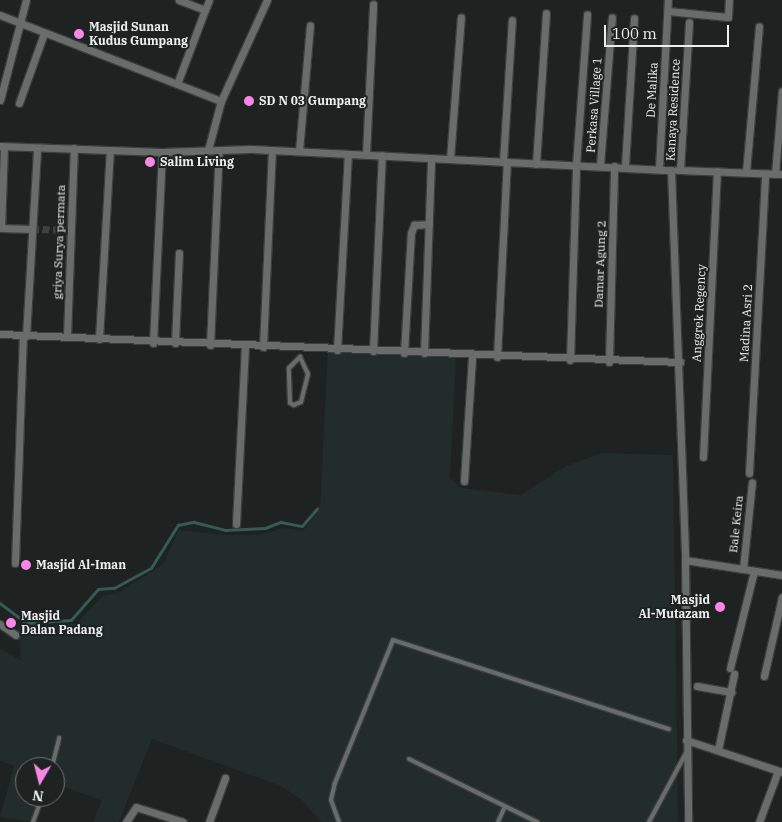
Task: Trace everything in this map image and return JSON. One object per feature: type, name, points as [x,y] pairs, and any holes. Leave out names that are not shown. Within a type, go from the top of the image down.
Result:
[{"type":"street","points":[[0,100],[3,77],[21,24],[26,0]]},
{"type":"street","points":[[178,0],[205,10]]},
{"type":"street","points":[[177,84],[209,0]]},
{"type":"street","points":[[208,150],[221,101],[268,0]]},
{"type":"street","name":"De Malika","points":[[659,169],[668,0]]},
{"type":"street","points":[[668,11],[728,17],[729,0]]},
{"type":"street","points":[[366,155],[374,4]]},
{"type":"street","points":[[536,164],[546,13]]},
{"type":"street","points":[[570,360],[576,165],[588,14]]},
{"type":"street","points":[[0,15],[221,101]]},
{"type":"street","name":"Perkasa Village 1","points":[[600,165],[612,16]]},
{"type":"street","points":[[450,159],[461,17]]},
{"type":"street","points":[[626,166],[634,18]]},
{"type":"street","points":[[497,357],[504,162],[512,20]]},
{"type":"street","name":"Kanaya Residence","points":[[680,170],[689,22]]},
{"type":"street","points":[[300,151],[310,25]]},
{"type":"street","points":[[746,172],[759,27]]},
{"type":"street","points":[[19,103],[44,33]]},
{"type":"street","points":[[0,236],[2,146],[37,149],[74,148],[162,152],[208,150],[300,151],[536,164],[626,166],[671,170],[779,174],[782,91]]},
{"type":"street","name":"griya Surya permata","points":[[67,337],[74,148]]},
{"type":"street","points":[[14,563],[24,336],[37,149]]},
{"type":"street","points":[[210,345],[219,150]]},
{"type":"street","points":[[263,347],[272,150]]},
{"type":"street","points":[[98,339],[110,151]]},
{"type":"street","points":[[153,343],[162,152]]},
{"type":"street","points":[[337,350],[348,154]]},
{"type":"street","points":[[373,351],[382,155]]},
{"type":"street","points":[[424,353],[431,158]]},
{"type":"street","name":"Damar Agung 2","points":[[609,362],[614,166]]},
{"type":"street","points":[[671,170],[680,362],[685,560],[688,822]]},
{"type":"street","name":"Anggrek Regency","points":[[703,457],[717,171]]},
{"type":"street","name":"Madina Asri 2","points":[[749,473],[765,173]]},
{"type":"street","points":[[404,353],[410,233],[414,225],[429,224]]},
{"type":"street","points":[[0,228],[32,229]]},
{"type":"street","points":[[175,343],[179,253]]},
{"type":"street","points":[[0,334],[263,347],[301,353],[337,350],[609,362],[680,362]]},
{"type":"street","points":[[236,524],[245,346]]},
{"type":"street","points":[[464,481],[472,356]]},
{"type":"street","name":"Bale Keira","points":[[742,569],[752,482]]},
{"type":"street","points":[[685,560],[782,575]]},
{"type":"street","points":[[718,750],[730,692],[732,671],[754,571]]},
{"type":"street","points":[[764,676],[782,597]]},
{"type":"street","points":[[0,624],[16,635]]},
{"type":"street","points":[[697,686],[730,692]]},
{"type":"street","points":[[686,740],[780,771],[758,822]]},
{"type":"street","points":[[209,822],[225,778]]},
{"type":"street","points":[[126,822],[136,806],[183,822]]},
{"type":"lane","points":[[301,353],[308,374],[301,402],[294,405],[290,403],[289,368],[301,353]]},
{"type":"lane","points":[[339,822],[331,800],[335,783],[393,640],[669,729]]},
{"type":"lane","points":[[54,757],[59,738]]},
{"type":"lane","points":[[649,822],[686,753]]},
{"type":"lane","points":[[409,759],[537,822]]},
{"type":"lane","points":[[498,822],[505,806]]},
{"type":"lane","points":[[33,822],[38,807]]},
{"type":"shaded area","points":[[328,350],[456,355],[450,478],[462,488],[521,495],[566,466],[603,453],[673,455],[678,822],[321,822],[302,800],[281,786],[152,739],[119,822],[93,822],[102,800],[65,787],[65,757],[15,757],[15,807],[37,807],[33,822],[0,817],[14,766],[0,761],[0,649],[21,660],[18,626],[76,624],[102,596],[118,593],[164,564],[178,530],[223,535],[258,535],[282,528],[303,531],[320,509]]},
{"type":"waterway","points":[[0,603],[27,623],[71,620],[98,589],[114,588],[151,568],[178,525],[194,522],[225,530],[265,528],[281,522],[302,526],[317,509]]},
{"type":"tunnel","points":[[32,229],[71,230]]},
{"type":"place","name":"Masjid Sunan Kudus Gumpang","points":[[79,34]]},
{"type":"place","name":"SD N 03 Gumpang","points":[[249,101]]},
{"type":"place","name":"Salim Living","points":[[150,162]]},
{"type":"place","name":"Masjid Al-Iman","points":[[26,565]]},
{"type":"place","name":"Masjid Al-Mutazam","points":[[720,607]]},
{"type":"place","name":"Masjid Dalan Padang","points":[[11,623]]}]
